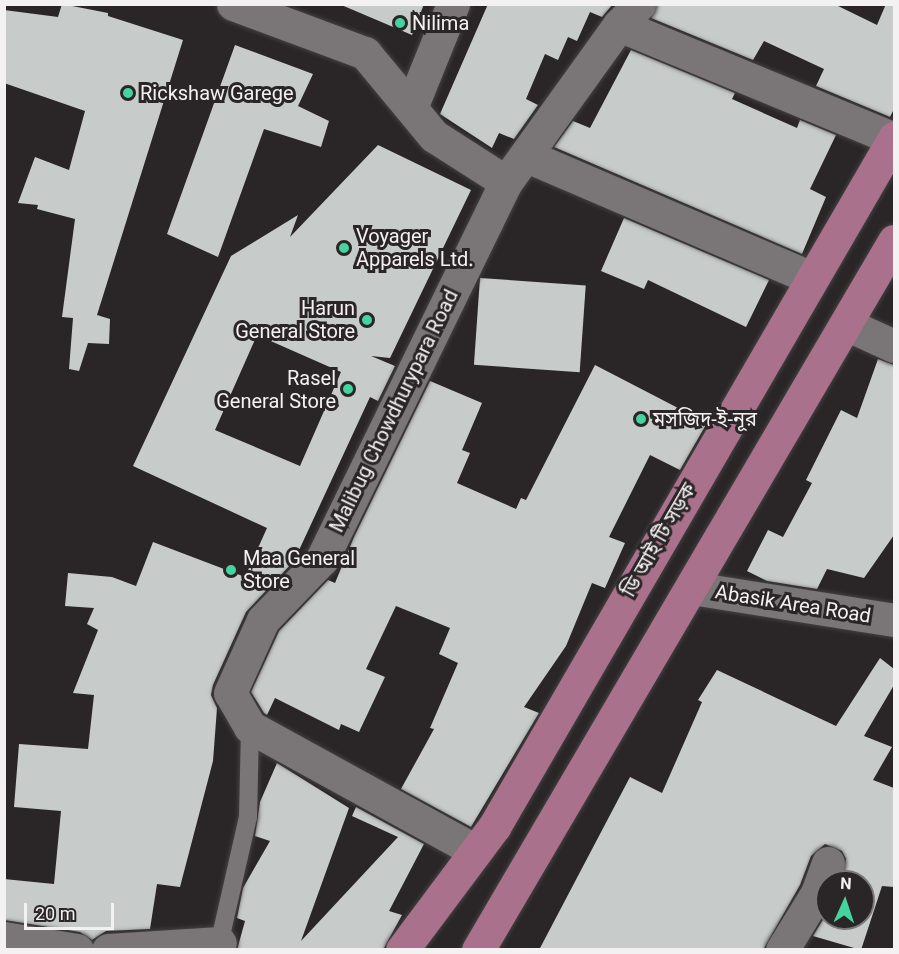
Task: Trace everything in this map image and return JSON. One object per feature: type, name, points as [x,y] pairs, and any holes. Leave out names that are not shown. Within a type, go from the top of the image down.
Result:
[{"type":"main road","name":"ডি আই টি সড়ক","points":[[415,944],[474,850],[494,827],[894,138]]},
{"type":"main road","points":[[478,950],[894,241]]},
{"type":"street","points":[[232,4],[365,53],[434,136],[506,182]]},
{"type":"street","points":[[411,108],[453,4]]},
{"type":"street","points":[[629,15],[894,138]]},
{"type":"street","name":"Malibug Chowdhurypara Road","points":[[474,850],[250,726],[230,693],[263,620],[322,559],[506,182],[629,15]]},
{"type":"street","points":[[527,156],[812,278]]},
{"type":"street","points":[[846,324],[894,346]]},
{"type":"street","name":"Abasik Area Road","points":[[692,588],[894,620]]},
{"type":"street","points":[[782,950],[817,893],[828,863]]},
{"type":"street","points":[[4,938],[77,950]]},
{"type":"street","points":[[108,950],[219,946]]},
{"type":"lane","points":[[219,946],[248,817],[250,726]]},
{"type":"building","points":[[62,4],[108,13],[108,16],[183,40],[97,315],[110,319],[109,344],[88,343],[79,371],[69,369],[73,318],[62,317],[75,219],[37,209],[38,205],[18,203],[35,157],[69,170],[85,111],[4,83],[4,10],[58,17]]},
{"type":"building","name":"Nilima","points":[[339,4],[424,4],[412,35]]},
{"type":"building","points":[[488,4],[613,4],[602,17],[590,12],[577,41],[568,37],[558,60],[545,54],[526,99],[538,105],[514,139],[499,133],[492,148],[440,114]]},
{"type":"building","points":[[657,4],[834,4],[877,25],[886,4],[894,4],[894,109],[890,117],[816,86],[824,69],[764,41],[753,60],[651,18]]},
{"type":"building","points":[[235,45],[313,74],[298,106],[329,121],[321,147],[264,129],[218,257],[167,234]]},
{"type":"building","points":[[631,50],[735,93],[732,99],[797,128],[800,120],[836,135],[810,189],[826,197],[802,254],[554,147],[573,121],[590,128]]},
{"type":"building","points":[[378,145],[471,190],[390,358],[371,356],[395,366],[378,401],[370,397],[294,561],[246,612],[213,685],[211,695],[217,708],[213,761],[180,887],[157,884],[150,929],[106,931],[92,940],[80,932],[4,920],[4,879],[54,884],[61,811],[14,807],[19,744],[88,749],[94,695],[73,693],[98,630],[87,624],[94,608],[65,606],[68,573],[112,577],[136,586],[153,542],[245,577],[267,528],[133,466],[231,256],[298,215],[290,237]],"holes":[[[257,335],[341,372],[300,466],[215,430]]]},
{"type":"building","points":[[624,218],[769,280],[746,327],[648,280],[644,289],[601,271]]},
{"type":"building","points":[[480,278],[586,285],[580,372],[474,365]]},
{"type":"building","points":[[878,359],[894,365],[894,535],[864,578],[827,569],[817,589],[767,581],[747,571],[768,530],[783,537],[812,483],[806,480],[841,410],[857,418]]},
{"type":"building","points":[[595,365],[707,423],[680,470],[650,455],[609,537],[625,543],[605,588],[592,583],[566,646],[524,707],[539,713],[471,827],[401,789],[434,729],[430,728],[458,663],[439,654],[450,628],[396,606],[366,669],[385,677],[359,732],[341,724],[339,730],[275,698],[267,715],[264,713],[251,692],[279,631],[328,580],[335,583],[354,537],[430,381],[482,403],[462,450],[470,453],[457,483],[516,509],[521,498],[526,500]]},
{"type":"building","points":[[880,658],[894,669],[894,685],[864,736],[892,747],[873,780],[894,788],[894,887],[882,886],[875,907],[875,870],[844,870],[846,859],[842,851],[825,844],[811,856],[800,885],[763,950],[539,950],[630,777],[662,793],[702,702],[698,700],[717,670],[836,726]]},
{"type":"building","points":[[277,763],[349,808],[301,941],[398,837],[352,816],[356,807],[424,844],[389,911],[402,915],[383,950],[237,950],[245,921],[237,918],[243,888],[270,841],[255,836],[260,802]]},
{"type":"building","points":[[817,930],[868,930],[861,950],[813,936]]},
{"type":"place","name":"Nilima","points":[[400,23]]},
{"type":"place","name":"Rickshaw Garege","points":[[128,93]]},
{"type":"place","name":"Voyager Apparels Ltd.","points":[[344,248]]},
{"type":"place","name":"Harun General Store","points":[[367,320]]},
{"type":"place","name":"Rasel General Store","points":[[348,389]]},
{"type":"place","name":"মসজিদ-ই-নূর","points":[[641,419]]},
{"type":"place","name":"Maa General Store","points":[[231,570]]}]
